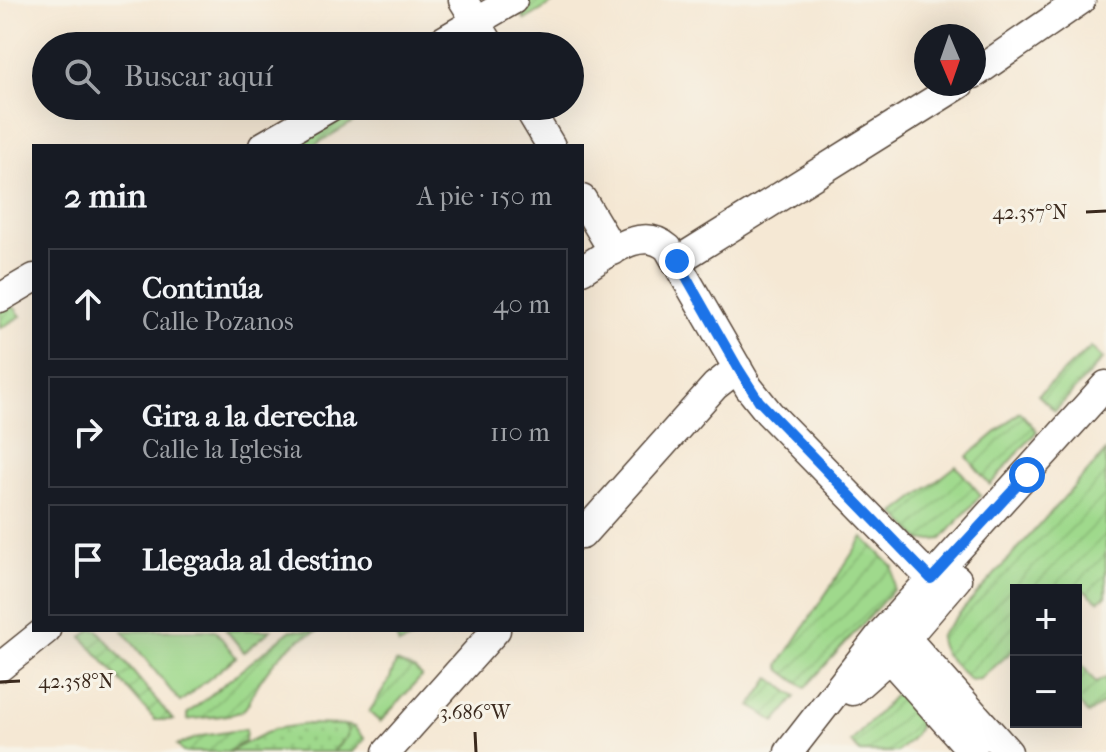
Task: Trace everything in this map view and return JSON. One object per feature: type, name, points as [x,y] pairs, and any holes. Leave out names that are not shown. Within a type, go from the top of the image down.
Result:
[{"type":"street","points":[[477,23],[513,0]]},
{"type":"street","points":[[986,66],[1081,0]]},
{"type":"street","points":[[677,261],[942,96]]},
{"type":"street","points":[[266,144],[308,120]]},
{"type":"street","points":[[535,120],[550,144]]},
{"type":"street","points":[[584,202],[613,251]]},
{"type":"street","points":[[584,269],[632,241],[653,239],[668,248],[738,368],[769,413],[938,586]]},
{"type":"street","points":[[0,298],[32,279]]},
{"type":"street","points":[[584,533],[715,386],[738,368]]},
{"type":"street","points":[[794,746],[892,643],[1106,385]]},
{"type":"street","points":[[938,586],[1106,413]]},
{"type":"street","points":[[0,667],[44,632]]},
{"type":"street","points":[[387,752],[494,632]]},
{"type":"street","points":[[892,643],[958,714],[1008,752]]},
{"type":"street","points":[[958,714],[973,752]]},
{"type":"green space","points":[[533,0],[558,0],[525,20],[518,9]]},
{"type":"green space","points":[[330,120],[356,120],[316,144],[304,144],[303,136]]},
{"type":"green space","points":[[9,305],[21,316],[0,328],[0,310]]},
{"type":"green space","points":[[1091,347],[1103,359],[1055,411],[1038,395]]},
{"type":"green space","points":[[1020,412],[1037,431],[990,485],[967,457]]},
{"type":"green space","points":[[1106,451],[1106,596],[1098,601],[1082,590],[1082,584],[1010,584],[1010,653],[980,679],[970,680],[945,654],[940,635]]},
{"type":"green space","points":[[956,466],[981,495],[942,539],[921,541],[895,513]]},
{"type":"green space","points":[[863,537],[893,567],[894,589],[805,688],[781,670],[779,665]]},
{"type":"green space","points":[[88,632],[100,632],[173,720],[155,720],[82,637]]},
{"type":"green space","points":[[124,632],[217,632],[236,657],[180,702]]},
{"type":"green space","points":[[228,632],[269,632],[244,652]]},
{"type":"green space","points":[[289,632],[316,632],[298,641],[274,662],[243,710],[188,720],[187,714]]},
{"type":"green space","points":[[392,632],[427,632],[399,645]]},
{"type":"green space","points":[[396,662],[422,676],[380,722],[369,712],[389,681]]},
{"type":"green space","points":[[1082,665],[1096,683],[1106,677],[1106,701],[1088,714],[1082,707]]},
{"type":"green space","points":[[770,678],[796,697],[775,722],[751,706]]},
{"type":"green space","points":[[896,694],[919,716],[918,729],[897,752],[860,752],[851,742]]},
{"type":"green space","points":[[307,724],[344,725],[348,729],[347,736],[333,752],[228,752],[274,729]]},
{"type":"green space","points":[[344,725],[354,727],[365,739],[353,752],[333,752],[347,736],[348,730]]},
{"type":"green space","points":[[246,729],[245,741],[228,752],[183,752],[177,745],[202,736]]},
{"type":"route","points":[[677,261],[759,401],[931,579],[1027,475]]}]
